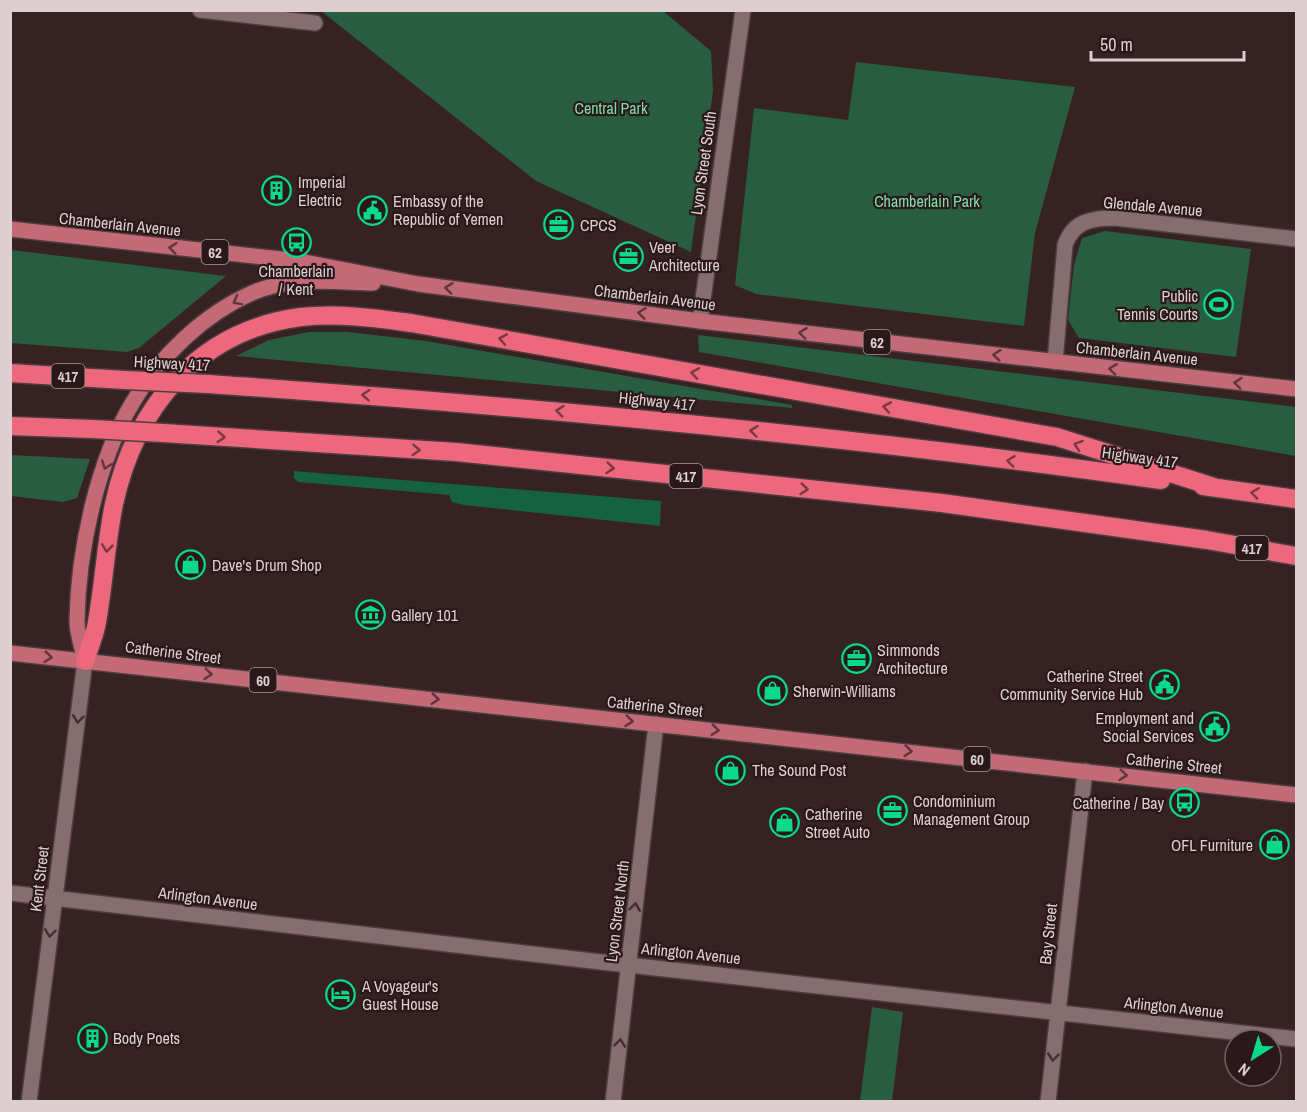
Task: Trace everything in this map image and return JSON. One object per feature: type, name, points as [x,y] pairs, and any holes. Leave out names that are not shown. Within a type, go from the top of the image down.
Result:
[{"type":"highway","points":[[85,661],[97,624],[115,502],[130,450],[143,422],[178,378],[203,357],[249,330],[301,317],[351,316],[411,323],[1057,437],[1214,488]]},
{"type":"highway","name":"Highway 417","points":[[10,373],[207,384],[547,410],[749,430],[1072,468],[1296,499]]},
{"type":"highway","name":"417","points":[[10,426],[163,433],[456,452],[930,502],[1207,540],[1296,556]]},
{"type":"main road","name":"Chamberlain Avenue","points":[[10,230],[299,261],[418,284],[700,321],[1296,389]]},
{"type":"main road","points":[[85,661],[76,623],[84,558],[96,495],[132,402],[163,361],[218,312],[251,293],[282,283],[418,284]]},
{"type":"main road","name":"Catherine Street","points":[[10,654],[1296,795]]},
{"type":"street","points":[[200,10],[315,24]]},
{"type":"street","name":"Lyon Street South","points":[[700,321],[743,10]]},
{"type":"street","name":"Glendale Avenue","points":[[1055,362],[1065,245],[1073,229],[1081,223],[1089,219],[1114,218],[1296,238]]},
{"type":"street","name":"Kent Street","points":[[29,1101],[85,661]]},
{"type":"street","name":"Lyon Street North","points":[[613,1101],[656,724]]},
{"type":"street","name":"Bay Street","points":[[1047,1101],[1085,771]]},
{"type":"street","name":"Arlington Avenue","points":[[10,893],[1296,1039]]},
{"type":"green space","name":"Central Park","points":[[321,11],[663,11],[711,51],[713,91],[691,252],[536,181]]},
{"type":"green space","name":"Chamberlain Park","points":[[856,62],[1075,87],[1035,233],[1024,326],[756,294],[735,285],[754,108],[848,120]]},
{"type":"green space","points":[[1105,231],[1251,249],[1236,357],[1079,338],[1068,320],[1074,264],[1082,238]]},
{"type":"green space","points":[[11,250],[226,276],[139,348],[127,352],[11,343]]},
{"type":"green space","points":[[309,332],[348,332],[426,341],[792,405],[792,408],[236,356],[269,340]]},
{"type":"green space","points":[[698,335],[1296,407],[1296,456],[699,352]]},
{"type":"green space","points":[[11,455],[90,459],[77,498],[63,502],[11,496]]},
{"type":"green space","points":[[294,471],[661,501],[660,526],[464,505],[452,502],[449,495],[298,482],[294,478]]},
{"type":"green space","points":[[872,1007],[903,1012],[892,1101],[860,1101]]},
{"type":"place","name":"Imperial Electric","points":[[277,191]]},
{"type":"place","name":"Embassy of the Republic of Yemen","points":[[372,210]]},
{"type":"place","name":"CPCS","points":[[559,225]]},
{"type":"place","name":"Chamberlain / Kent","points":[[296,243]]},
{"type":"place","name":"Veer Architecture","points":[[628,256]]},
{"type":"place","name":"Public Tennis Courts","points":[[1219,305]]},
{"type":"place","name":"Dave's Drum Shop","points":[[191,565]]},
{"type":"place","name":"Gallery 101","points":[[370,615]]},
{"type":"place","name":"Simmonds Architecture","points":[[856,659]]},
{"type":"place","name":"Catherine Street Community Service Hub","points":[[1164,685]]},
{"type":"place","name":"Sherwin-Williams","points":[[772,691]]},
{"type":"place","name":"Employment and Social Services","points":[[1215,727]]},
{"type":"place","name":"The Sound Post","points":[[731,770]]},
{"type":"place","name":"Catherine / Bay","points":[[1185,803]]},
{"type":"place","name":"Condominium Management Group","points":[[892,810]]},
{"type":"place","name":"Catherine Street Auto","points":[[784,823]]},
{"type":"place","name":"OFL Furniture","points":[[1274,845]]},
{"type":"place","name":"A Voyageur's Guest House","points":[[341,995]]},
{"type":"place","name":"Body Poets","points":[[92,1038]]}]
